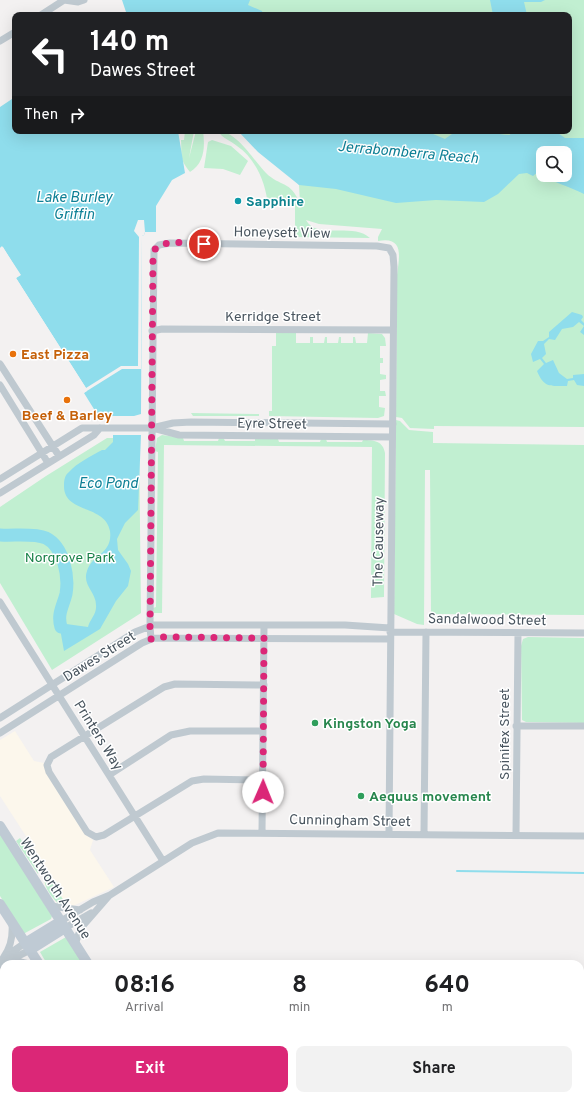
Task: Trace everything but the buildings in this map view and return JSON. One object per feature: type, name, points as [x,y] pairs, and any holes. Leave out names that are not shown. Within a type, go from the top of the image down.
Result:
[{"type":"main road","name":"Wentworth Avenue","points":[[0,826],[85,960]]},
{"type":"main road","points":[[0,904],[36,960]]},
{"type":"main road","name":"Cunningham Street","points":[[28,947],[63,925]]},
{"type":"street","points":[[46,12],[64,0],[78,2],[84,0]]},
{"type":"street","points":[[0,41],[12,34]]},
{"type":"street","name":"Honeysett View","points":[[151,639],[152,331],[153,253],[156,248],[163,244],[386,246],[391,250]]},
{"type":"street","name":"The Causeway","points":[[389,834],[394,262],[391,250]]},
{"type":"street","name":"Kerridge Street","points":[[152,331],[162,329],[393,330]]},
{"type":"street","points":[[0,364],[59,456]]},
{"type":"street","points":[[0,386],[48,463]]},
{"type":"street","name":"Eyre Street","points":[[152,428],[172,423],[191,422],[392,424]]},
{"type":"street","name":"Eyre Street","points":[[0,480],[82,428],[91,427],[152,428],[179,434],[392,437]]},
{"type":"street","points":[[0,493],[94,435],[100,428]]},
{"type":"street","name":"Printers Way","points":[[0,602],[163,861]]},
{"type":"street","name":"Dawes Street","points":[[0,718],[135,632],[150,626],[164,624],[345,625],[390,633]]},
{"type":"street","points":[[262,833],[264,625]]},
{"type":"street","points":[[424,834],[426,632]]},
{"type":"street","name":"Dawes Street","points":[[0,733],[151,639],[164,637],[264,638],[390,633]]},
{"type":"street","name":"Sandalwood Street","points":[[390,633],[584,633]]},
{"type":"street","name":"Spinifex Street","points":[[516,835],[518,633]]},
{"type":"street","points":[[263,780],[194,780],[98,837],[90,835],[82,825],[49,772],[47,765],[51,757],[155,691],[166,686],[175,684],[264,685]]},
{"type":"street","points":[[516,726],[584,726]]},
{"type":"street","points":[[109,775],[171,736],[180,732],[190,730],[263,731]]},
{"type":"street","name":"Cunningham Street","points":[[75,944],[78,932],[110,896],[189,845],[208,836],[225,833],[262,833],[584,836]]},
{"type":"street","name":"Cunningham Street","points":[[63,925],[80,910],[93,902],[110,896]]},
{"type":"street","points":[[51,906],[80,910]]},
{"type":"street","name":"Cunningham Street","points":[[63,925],[96,910]]},
{"type":"street","points":[[2,960],[8,951],[12,939],[12,922]]},
{"type":"street","name":"Cunningham Street","points":[[10,960],[28,947]]},
{"type":"street","name":"Cunningham Street","points":[[5,960],[28,947]]},
{"type":"shaded area","points":[[15,731],[34,761],[44,763],[86,835],[93,840],[90,850],[114,887],[70,907],[55,901],[44,884],[44,864],[0,796],[0,740]]},
{"type":"green space","points":[[129,0],[584,0],[584,427],[434,426],[434,429],[410,428],[402,418],[396,417],[397,275],[399,255],[396,245],[387,240],[378,241],[378,237],[382,229],[319,224],[306,220],[311,226],[318,229],[354,231],[363,233],[370,238],[295,237],[295,206],[268,206],[265,189],[255,165],[244,151],[220,134],[228,134],[238,141],[266,173],[293,191],[300,204],[299,185],[295,179],[245,134],[572,134],[572,12],[140,12]]},
{"type":"green space","points":[[185,134],[193,134],[189,158],[195,134],[203,134],[203,154],[199,164],[190,172],[182,157],[181,140],[184,140]]},
{"type":"green space","points":[[212,140],[231,146],[248,161],[240,175],[223,169],[204,168],[208,142]]},
{"type":"green space","points":[[276,333],[296,333],[296,343],[310,343],[310,337],[313,337],[313,343],[324,343],[325,337],[327,337],[327,343],[338,343],[339,337],[341,337],[341,343],[353,343],[353,337],[355,337],[356,343],[367,343],[368,333],[382,334],[385,338],[386,346],[380,346],[380,358],[383,358],[383,363],[380,363],[380,374],[386,375],[386,379],[380,380],[380,391],[385,391],[386,396],[379,396],[379,407],[385,408],[384,416],[378,418],[269,416],[269,411],[272,411],[272,346],[276,346]]},
{"type":"green space","points":[[191,413],[259,414],[259,416],[193,416]]},
{"type":"green space","points":[[396,420],[400,421],[409,430],[433,432],[433,443],[584,445],[584,615],[431,614],[430,470],[425,470],[424,625],[417,624],[394,614]]},
{"type":"green space","points":[[162,435],[183,438],[184,441],[218,441],[219,438],[224,439],[225,441],[278,439],[279,442],[320,442],[321,439],[326,439],[327,442],[362,442],[363,440],[367,440],[380,444],[385,453],[384,597],[371,598],[372,447],[164,445],[162,613],[154,613],[153,608],[156,607],[158,452],[155,451],[157,438]]},
{"type":"green space","name":"Norgrove Park","points":[[107,438],[139,438],[141,613],[52,670],[0,583],[0,507]]},
{"type":"green space","points":[[528,637],[584,638],[584,723],[526,722],[522,720],[521,646],[523,639]]},
{"type":"green space","points":[[0,833],[52,916],[51,919],[24,934],[0,896]]},
{"type":"green space","points":[[20,838],[39,868],[38,874],[16,841]]},
{"type":"green space","points":[[47,874],[64,901],[60,905],[51,896],[45,884],[44,876]]},
{"type":"green space","points":[[66,937],[80,960],[45,960],[40,952]]},
{"type":"water","points":[[122,0],[250,0],[248,5],[262,12],[126,12]]},
{"type":"water","points":[[490,0],[545,0],[541,2],[524,2],[526,12],[492,12]]},
{"type":"water","name":"Lake Burley Griffin","points":[[12,99],[12,134],[178,134],[185,173],[172,180],[156,206],[156,232],[145,232],[142,236],[141,414],[134,416],[106,416],[107,415],[97,414],[84,393],[87,391],[86,388],[16,278],[20,275],[3,247],[0,248],[0,107]]},
{"type":"water","name":"Jerrabomberra Reach","points":[[241,134],[433,134],[445,139],[452,134],[559,134],[565,138],[584,138],[584,194],[557,182],[572,182],[572,146],[536,146],[536,174],[533,176],[527,173],[519,174],[498,194],[484,202],[436,200],[396,203],[336,189],[299,185],[258,152]]},
{"type":"water","points":[[572,312],[582,315],[583,317],[581,320],[584,323],[584,326],[579,322],[573,327],[562,329],[555,340],[549,339],[544,344],[546,354],[542,358],[546,363],[553,360],[559,373],[567,379],[573,378],[573,375],[584,374],[584,386],[577,385],[574,380],[568,381],[567,386],[548,385],[542,381],[537,371],[544,364],[540,359],[533,362],[531,354],[538,341],[543,341],[549,337],[549,332]]},
{"type":"water","points":[[584,326],[584,335],[580,332]]},
{"type":"water","name":"Eco Pond","points":[[113,435],[141,435],[138,510],[125,523],[117,539],[118,550],[131,571],[128,586],[116,601],[100,629],[64,651],[59,623],[88,627],[96,605],[94,596],[86,580],[87,571],[93,561],[108,545],[110,539],[110,531],[107,522],[101,516],[70,501],[65,494],[65,479],[68,473],[84,460],[102,450],[105,450],[113,442]]},
{"type":"pier","points":[[138,220],[144,220],[145,232],[142,236],[141,369],[122,369],[82,394],[84,389],[14,279],[18,274],[0,248],[2,246],[21,275],[16,278],[86,388],[121,366],[138,366],[139,237],[134,231]]},
{"type":"waterway","points":[[0,535],[41,536],[52,542],[57,548],[64,563],[67,579],[66,594],[60,614],[61,627]]},
{"type":"waterway","points":[[457,871],[584,873]]},
{"type":"place","name":"Sapphire","points":[[238,201]]},
{"type":"place","name":"East Pizza","points":[[13,354]]},
{"type":"place","name":"Beef & Barley","points":[[67,400]]},
{"type":"place","name":"Kingston Yoga","points":[[315,723]]},
{"type":"place","name":"Aequus movement","points":[[361,796]]},
{"type":"route","points":[[204,244],[165,243],[156,248],[153,253],[150,630],[151,639],[164,637],[264,638],[263,792]]}]
